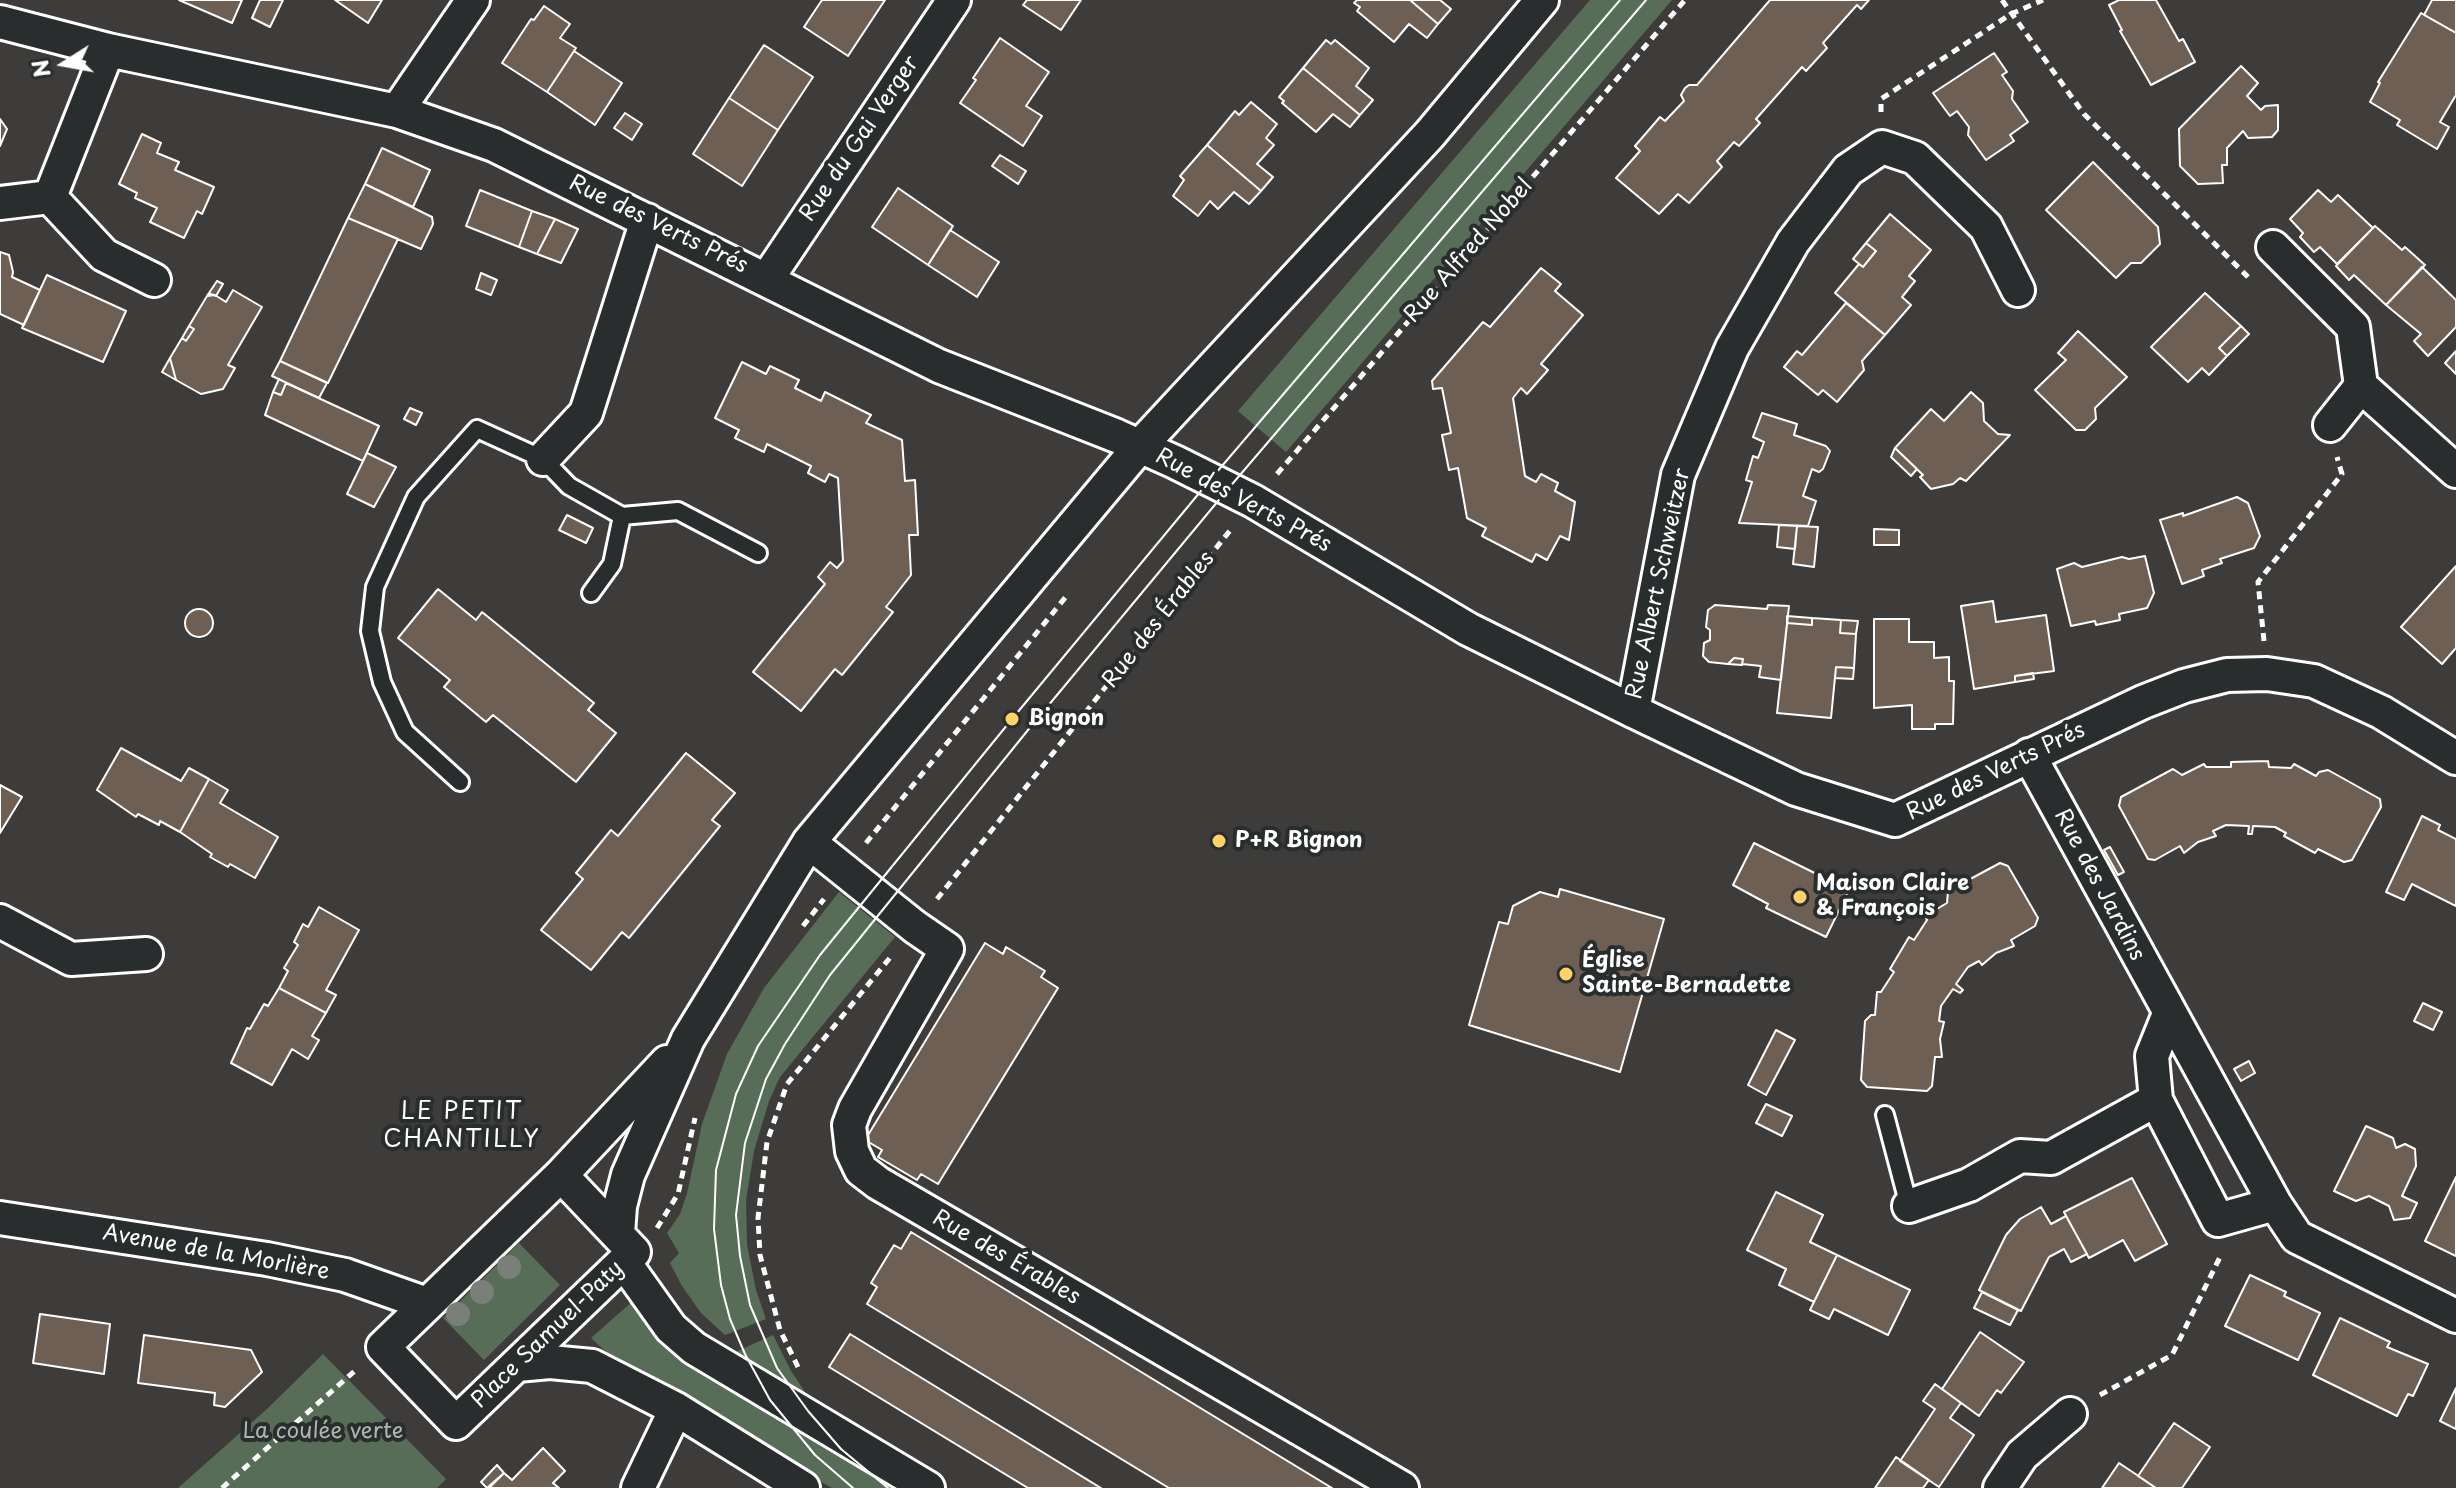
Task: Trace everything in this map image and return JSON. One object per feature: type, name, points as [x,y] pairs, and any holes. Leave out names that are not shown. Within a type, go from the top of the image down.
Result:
[{"type":"street","points":[[397,111],[473,0]]},
{"type":"street","name":"Rue du Gai Verger","points":[[767,279],[954,0]]},
{"type":"street","points":[[928,1488],[694,1348],[671,1328],[626,1249],[620,1206],[628,1175],[688,1039],[809,842],[1141,445],[1430,134],[1542,0]]},
{"type":"street","name":"Rue des Verts Prés","points":[[0,22],[108,50],[397,111],[494,145],[939,366],[1141,445],[1253,501],[1468,629],[1633,711],[1796,789],[1895,820],[2029,755],[2184,686],[2227,675],[2267,674],[2314,681],[2381,712],[2456,758]]},
{"type":"street","points":[[50,197],[108,50]]},
{"type":"street","points":[[1882,147],[1915,158],[1986,227],[2018,290]]},
{"type":"street","name":"Rue Albert Schweitzer","points":[[1633,711],[1678,475],[1732,348],[1793,242],[1848,170],[1882,147]]},
{"type":"street","points":[[0,203],[50,197]]},
{"type":"street","points":[[50,197],[104,255],[154,280]]},
{"type":"street","points":[[543,459],[586,413],[647,220]]},
{"type":"street","points":[[2273,247],[2353,327],[2361,386],[2456,471]]},
{"type":"street","points":[[2330,425],[2361,386]]},
{"type":"street","name":"Rue des Jardins","points":[[2029,755],[2169,1014],[2275,1204],[2297,1237],[2456,1316]]},
{"type":"street","name":"Rue des Érables","points":[[809,842],[947,949],[855,1109],[849,1125],[852,1151],[861,1170],[878,1183],[1402,1488]]},
{"type":"street","points":[[0,921],[71,959],[146,954]]},
{"type":"street","points":[[2169,1014],[2152,1056],[2156,1100],[2218,1220],[2275,1204]]},
{"type":"street","points":[[383,1347],[561,1175],[688,1039]]},
{"type":"street","points":[[1909,1206],[1969,1185],[2020,1156],[2051,1158],[2156,1100]]},
{"type":"street","name":"Place Samuel-Paty","points":[[383,1347],[456,1423],[517,1365],[626,1249],[561,1175]]},
{"type":"street","name":"Avenue de la Morlière","points":[[0,1218],[267,1259],[345,1275],[427,1304]]},
{"type":"street","points":[[517,1365],[550,1362],[592,1366],[676,1409],[803,1488]]},
{"type":"street","points":[[638,1488],[676,1409]]},
{"type":"street","points":[[2000,1488],[2022,1455],[2070,1414]]},
{"type":"lane","points":[[460,782],[405,732],[382,682],[370,631],[375,587],[416,497],[477,429],[543,459],[569,486],[622,516],[678,511],[758,553]]},
{"type":"lane","points":[[591,593],[612,564],[622,516]]},
{"type":"lane","points":[[1885,1115],[1909,1206]]},
{"type":"path","name":"Rue Alfred Nobel","points":[[1253,501],[1685,0]]},
{"type":"path","points":[[2002,0],[2084,114],[2251,280]]},
{"type":"path","points":[[1882,147],[1881,99],[2011,14],[2043,0]]},
{"type":"path","points":[[2267,674],[2258,582],[2342,474],[2330,425]]},
{"type":"path","name":"Rue des Érables","points":[[802,1372],[780,1330],[760,1255],[758,1218],[761,1177],[772,1122],[787,1084],[1253,501]]},
{"type":"path","points":[[798,933],[844,870],[1074,586]]},
{"type":"path","points":[[626,1249],[658,1227],[678,1194],[698,1110]]},
{"type":"path","points":[[2070,1414],[2172,1355],[2226,1246],[2218,1220]]},
{"type":"path","points":[[222,1488],[383,1347]]},
{"type":"green space","points":[[1590,0],[1672,0],[1286,452],[1238,411]]},
{"type":"green space","points":[[839,892],[895,937],[780,1077],[769,1101],[754,1151],[746,1200],[747,1245],[756,1290],[766,1319],[725,1335],[701,1313],[682,1286],[670,1263],[679,1253],[667,1233],[680,1214],[702,1124],[727,1054],[764,988]]},
{"type":"green space","points":[[519,1243],[560,1285],[484,1360],[443,1318]]},
{"type":"green space","points":[[634,1300],[648,1327],[682,1361],[892,1488],[832,1488],[683,1401],[605,1351],[591,1338]]},
{"type":"green space","points":[[773,1335],[791,1371],[817,1410],[731,1354]]},
{"type":"green space","name":"La coulée verte","points":[[323,1354],[446,1479],[437,1488],[178,1488],[267,1409]]},
{"type":"building","points":[[179,0],[242,0],[232,23]]},
{"type":"building","points":[[260,0],[283,0],[270,27],[252,18]]},
{"type":"building","points":[[335,0],[382,0],[368,23]]},
{"type":"building","points":[[822,0],[885,0],[848,56],[804,27]]},
{"type":"building","points":[[1027,0],[1081,0],[1061,30],[1023,5]]},
{"type":"building","points":[[1357,0],[1410,0],[1438,24],[1427,38],[1409,24],[1394,42],[1357,11],[1360,7],[1354,3]]},
{"type":"building","points":[[1410,0],[1440,0],[1451,9],[1438,24]]},
{"type":"building","points":[[1770,0],[1869,0],[1861,9],[1857,5],[1823,43],[1827,48],[1806,71],[1802,67],[1756,119],[1760,123],[1739,146],[1734,142],[1717,161],[1722,167],[1689,203],[1678,194],[1659,214],[1616,178],[1640,151],[1635,146],[1660,117],[1665,121],[1684,101],[1681,95],[1685,88],[1697,85]]},
{"type":"building","points":[[2119,0],[2156,0],[2195,62],[2151,85],[2109,5]]},
{"type":"building","points":[[2432,0],[2456,0],[2456,33],[2424,15]]},
{"type":"building","points":[[544,6],[570,24],[560,38],[576,48],[547,92],[502,63],[531,19],[534,20]]},
{"type":"building","points":[[2421,13],[2456,33],[2456,95],[2440,122],[2449,127],[2437,149],[2397,125],[2400,120],[2370,102],[2378,82]]},
{"type":"building","points":[[1000,38],[1049,72],[1026,106],[1042,116],[1023,146],[960,103]]},
{"type":"building","points":[[1326,40],[1331,44],[1335,40],[1369,68],[1356,86],[1373,100],[1360,115],[1303,68]]},
{"type":"building","points":[[764,45],[813,77],[778,130],[729,98]]},
{"type":"building","points":[[574,51],[622,83],[595,125],[547,92]]},
{"type":"building","points":[[1994,53],[2007,72],[2002,75],[2013,91],[2012,99],[2028,122],[2010,135],[2014,141],[1986,160],[1968,135],[1969,127],[1957,111],[1950,116],[1933,93]]},
{"type":"building","points":[[2241,66],[2258,83],[2247,96],[2261,110],[2265,106],[2278,105],[2278,130],[2272,137],[2248,138],[2243,131],[2227,148],[2227,165],[2222,165],[2223,183],[2198,184],[2180,166],[2179,129]]},
{"type":"building","points":[[1303,68],[1360,115],[1350,127],[1333,114],[1316,132],[1282,103],[1284,101],[1279,97]]},
{"type":"building","points":[[729,98],[778,130],[742,186],[693,154]]},
{"type":"building","points":[[1251,102],[1277,124],[1266,138],[1274,145],[1257,164],[1273,177],[1261,191],[1207,145],[1235,111],[1239,115]]},
{"type":"building","points":[[625,113],[642,124],[632,140],[614,128]]},
{"type":"building","points":[[0,119],[7,129],[0,146]]},
{"type":"building","points":[[142,134],[161,143],[157,153],[179,162],[175,170],[214,187],[202,214],[197,211],[184,238],[150,222],[157,208],[135,198],[137,193],[119,184]]},
{"type":"building","points":[[1207,145],[1261,191],[1249,204],[1234,192],[1218,209],[1210,201],[1198,216],[1173,196],[1184,180],[1180,176]]},
{"type":"building","points":[[382,148],[430,170],[413,207],[365,184]]},
{"type":"building","points":[[1000,155],[1026,171],[1018,184],[992,166]]},
{"type":"building","points":[[2093,162],[2158,227],[2160,244],[2141,263],[2131,263],[2116,278],[2046,210]]},
{"type":"building","points":[[365,184],[432,217],[433,224],[421,249],[348,218]]},
{"type":"building","points":[[898,188],[953,226],[928,265],[872,227]]},
{"type":"building","points":[[480,190],[532,211],[519,247],[466,226]]},
{"type":"building","points":[[2318,190],[2331,202],[2338,195],[2373,228],[2337,264],[2320,247],[2314,252],[2300,237],[2303,233],[2290,219]]},
{"type":"building","points":[[532,211],[555,219],[537,254],[519,247]]},
{"type":"building","points":[[1890,214],[1931,250],[1909,276],[1915,281],[1902,297],[1911,305],[1885,335],[1835,293],[1859,264],[1863,267],[1876,251],[1866,243]]},
{"type":"building","points":[[348,218],[398,239],[328,383],[280,361]]},
{"type":"building","points":[[555,219],[578,229],[561,263],[537,254]]},
{"type":"building","points":[[2375,226],[2425,265],[2386,305],[2354,275],[2349,280],[2336,266]]},
{"type":"building","points":[[950,230],[999,262],[977,297],[928,265]]},
{"type":"building","points":[[1866,243],[1876,251],[1863,267],[1853,259]]},
{"type":"building","points":[[0,252],[9,255],[12,277],[40,290],[24,325],[0,314]]},
{"type":"building","points":[[2422,267],[2456,300],[2456,327],[2428,356],[2414,341],[2421,334],[2386,305]]},
{"type":"building","points":[[1541,268],[1561,284],[1555,291],[1583,315],[1541,364],[1548,370],[1527,394],[1521,388],[1513,398],[1525,476],[1536,482],[1541,474],[1558,483],[1555,491],[1575,502],[1569,540],[1560,536],[1547,560],[1536,554],[1532,562],[1482,536],[1486,528],[1467,518],[1458,468],[1449,470],[1442,435],[1451,433],[1442,388],[1433,389],[1432,381],[1483,322],[1490,327]]},
{"type":"building","points":[[481,273],[497,280],[491,295],[476,289]]},
{"type":"building","points":[[47,275],[126,311],[103,362],[22,328]]},
{"type":"building","points":[[217,281],[223,284],[216,296],[207,296]]},
{"type":"building","points":[[233,290],[262,307],[228,365],[235,368],[223,389],[201,394],[176,380],[170,358],[182,338],[186,341],[194,329],[189,326],[207,296],[215,295],[226,302]]},
{"type":"building","points":[[2205,293],[2241,326],[2219,348],[2227,356],[2209,375],[2202,368],[2188,382],[2151,347]]},
{"type":"building","points":[[1846,303],[1885,335],[1862,361],[1864,370],[1837,402],[1823,390],[1818,395],[1784,367],[1797,351],[1802,355]]},
{"type":"building","points":[[189,326],[194,329],[186,341],[182,338]]},
{"type":"building","points":[[2241,326],[2249,334],[2227,356],[2219,348]]},
{"type":"building","points":[[2078,331],[2127,377],[2095,408],[2096,419],[2085,430],[2076,430],[2035,390],[2066,360],[2058,353]]},
{"type":"building","points":[[2456,351],[2456,374],[2445,363]]},
{"type":"building","points":[[170,358],[176,380],[162,372]]},
{"type":"building","points":[[280,361],[327,383],[319,398],[272,376]]},
{"type":"building","points":[[742,362],[766,374],[770,366],[799,380],[795,388],[821,401],[825,392],[871,415],[866,423],[902,440],[905,481],[915,480],[918,535],[909,535],[911,575],[886,607],[893,612],[842,675],[835,669],[801,711],[753,672],[825,584],[818,577],[830,562],[837,568],[843,561],[838,478],[829,474],[825,482],[808,473],[811,466],[767,444],[764,452],[735,438],[739,430],[715,418]]},
{"type":"building","points":[[279,379],[286,383],[281,395],[273,392]]},
{"type":"building","points":[[286,383],[379,426],[363,461],[265,415],[273,392],[281,395]]},
{"type":"building","points":[[1971,392],[1983,403],[1984,421],[1998,434],[2010,435],[1966,481],[1960,478],[1953,484],[1931,489],[1920,477],[1923,475],[1895,448],[1931,409],[1944,421]]},
{"type":"building","points":[[410,408],[422,413],[416,425],[404,419]]},
{"type":"building","points":[[1762,413],[1797,424],[1794,435],[1826,446],[1830,451],[1823,469],[1819,472],[1812,469],[1803,496],[1816,501],[1808,526],[1739,523],[1752,482],[1746,480],[1753,456],[1758,458],[1764,442],[1753,437]]},
{"type":"building","points":[[1895,448],[1917,469],[1911,476],[1891,457]]},
{"type":"building","points":[[367,453],[396,467],[374,507],[347,494]]},
{"type":"building","points":[[2237,497],[2248,503],[2260,536],[2254,548],[2220,559],[2222,563],[2202,570],[2204,576],[2182,584],[2160,520],[2183,513],[2183,516]]},
{"type":"building","points":[[567,515],[593,528],[586,543],[559,530]]},
{"type":"building","points":[[1779,525],[1797,526],[1795,549],[1777,547]]},
{"type":"building","points":[[1797,526],[1818,527],[1814,567],[1793,564]]},
{"type":"building","points":[[1874,529],[1899,530],[1899,545],[1874,545]]},
{"type":"building","points":[[2145,556],[2154,593],[2147,608],[2119,614],[2120,620],[2071,626],[2057,569],[2074,563],[2082,567],[2122,557]]},
{"type":"building","points":[[2456,566],[2456,648],[2442,664],[2401,627]]},
{"type":"building","points":[[438,589],[476,620],[482,612],[594,703],[588,710],[616,733],[576,782],[493,715],[486,722],[444,687],[450,680],[398,638]]},
{"type":"building","points":[[1993,601],[1996,622],[2046,615],[2054,671],[2015,676],[2015,682],[1974,689],[1961,606]]},
{"type":"building","points":[[1715,605],[1767,609],[1768,605],[1789,606],[1781,680],[1759,677],[1761,666],[1742,664],[1743,659],[1734,658],[1728,664],[1709,662],[1703,656],[1704,643],[1710,640],[1710,630],[1706,627],[1708,610]]},
{"type":"building","points":[[199,609],[209,613],[213,623],[209,633],[199,637],[189,633],[185,623],[189,613]]},
{"type":"building","points":[[1787,616],[1812,618],[1812,625],[1787,623]]},
{"type":"building","points":[[1812,618],[1841,620],[1840,633],[1856,634],[1854,668],[1836,667],[1831,718],[1777,713],[1787,623],[1812,625]]},
{"type":"building","points":[[1874,619],[1909,619],[1909,642],[1934,642],[1934,658],[1949,657],[1949,681],[1954,681],[1953,724],[1935,724],[1935,729],[1912,729],[1912,705],[1874,708]]},
{"type":"building","points":[[1841,620],[1858,621],[1856,634],[1840,633]]},
{"type":"building","points":[[1734,658],[1743,659],[1742,665],[1728,664]]},
{"type":"building","points":[[1836,667],[1854,668],[1853,679],[1835,678]]},
{"type":"building","points":[[2033,673],[2034,679],[2015,682],[2015,676]]},
{"type":"building","points":[[121,748],[181,781],[189,768],[209,779],[180,832],[160,821],[159,825],[138,814],[136,817],[97,790]]},
{"type":"building","points":[[686,753],[735,793],[712,820],[720,826],[629,938],[622,932],[591,970],[541,930],[583,879],[576,873],[611,830],[618,836]]},
{"type":"building","points":[[2268,761],[2269,767],[2291,768],[2294,764],[2316,776],[2328,770],[2380,799],[2381,807],[2352,860],[2344,862],[2318,849],[2315,853],[2284,836],[2286,833],[2275,827],[2253,826],[2252,834],[2248,834],[2249,826],[2226,825],[2213,831],[2216,836],[2198,842],[2184,853],[2180,846],[2155,860],[2148,859],[2119,806],[2121,797],[2173,769],[2182,775],[2204,764],[2206,767],[2231,767],[2231,762]]},
{"type":"building","points":[[209,779],[228,790],[220,803],[278,837],[255,878],[210,857],[212,854],[180,832]]},
{"type":"building","points":[[0,785],[22,797],[0,833]]},
{"type":"building","points":[[2422,816],[2440,825],[2438,830],[2456,839],[2456,906],[2412,884],[2404,900],[2386,892]]},
{"type":"building","name":"Maison Claire & François","points":[[1754,843],[1849,890],[1826,937],[1766,908],[1768,904],[1733,885]]},
{"type":"building","points":[[2110,847],[2124,872],[2118,875],[2104,850]]},
{"type":"building","points":[[2000,863],[2008,866],[2038,918],[2035,926],[2011,940],[2014,946],[1996,953],[1982,965],[1979,961],[1968,967],[1956,984],[1963,990],[1960,993],[1953,989],[1941,1006],[1939,1021],[1944,1022],[1940,1039],[1942,1057],[1935,1057],[1932,1086],[1927,1091],[1867,1087],[1861,1080],[1865,1021],[1875,1015],[1877,992],[1881,992],[1894,972],[1890,969],[1909,937],[1914,940],[1927,920],[1925,916],[1947,903],[1948,891]]},
{"type":"building","name":"Église Sainte-Bernadette","points":[[1560,889],[1664,919],[1620,1072],[1469,1025],[1499,922],[1508,924],[1513,906],[1540,892],[1558,897]]},
{"type":"building","points":[[319,907],[359,930],[326,990],[336,995],[326,1013],[279,988],[288,971],[284,968],[298,945],[294,942],[303,924],[308,927]]},
{"type":"building","points":[[985,943],[1003,954],[1006,947],[1045,971],[1041,977],[1058,988],[938,1184],[921,1174],[917,1180],[878,1157],[882,1150],[865,1140]]},
{"type":"building","points":[[279,988],[326,1013],[312,1036],[319,1040],[308,1059],[292,1049],[272,1085],[231,1063],[247,1028],[250,1029],[264,1004],[268,1006]]},
{"type":"building","points":[[2423,1003],[2442,1012],[2433,1030],[2414,1021]]},
{"type":"building","points":[[1776,1030],[1795,1040],[1766,1095],[1748,1085]]},
{"type":"building","points":[[2249,1061],[2255,1073],[2241,1081],[2234,1069]]},
{"type":"building","points":[[1766,1104],[1792,1116],[1782,1136],[1756,1123]]},
{"type":"building","points":[[2366,1126],[2393,1138],[2396,1148],[2405,1144],[2415,1149],[2416,1166],[2402,1196],[2417,1203],[2410,1218],[2394,1220],[2389,1206],[2369,1196],[2356,1201],[2334,1191]]},
{"type":"building","points":[[2456,1177],[2456,1256],[2425,1241]]},
{"type":"building","points":[[2132,1178],[2167,1244],[2135,1261],[2123,1240],[2089,1258],[2064,1212]]},
{"type":"building","points":[[1776,1192],[1823,1215],[1810,1242],[1837,1255],[1814,1302],[1779,1285],[1786,1269],[1747,1250]]},
{"type":"building","points":[[2041,1207],[2051,1224],[2066,1216],[2087,1254],[2071,1262],[2064,1249],[2049,1257],[2021,1311],[1979,1290],[2006,1235],[2020,1219]]},
{"type":"building","points":[[911,1232],[1332,1488],[1169,1488],[867,1304],[877,1287],[871,1283],[894,1245],[901,1249]]},
{"type":"building","points":[[1837,1255],[1910,1290],[1888,1335],[1834,1309],[1829,1319],[1810,1310]]},
{"type":"building","points":[[2250,1275],[2320,1313],[2298,1360],[2225,1326]]},
{"type":"building","points":[[1982,1292],[2018,1310],[2010,1325],[1974,1308]]},
{"type":"building","points":[[40,1314],[110,1324],[104,1374],[33,1363]]},
{"type":"building","points":[[2340,1318],[2390,1342],[2387,1347],[2428,1364],[2413,1396],[2408,1394],[2397,1416],[2313,1375]]},
{"type":"building","points":[[1980,1332],[2024,1362],[2001,1393],[1997,1390],[1979,1416],[1942,1389]]},
{"type":"building","points":[[850,1334],[1101,1488],[1028,1488],[829,1367]]},
{"type":"building","points":[[144,1335],[251,1350],[262,1372],[225,1407],[214,1405],[215,1393],[138,1383]]},
{"type":"building","points":[[1935,1384],[1961,1403],[1950,1418],[1974,1435],[1939,1487],[1900,1461],[1935,1409],[1923,1401]]},
{"type":"building","points":[[2456,1388],[2456,1429],[2440,1421]]},
{"type":"building","points":[[2174,1423],[2210,1447],[2182,1488],[2156,1488],[2138,1476]]},
{"type":"building","points":[[543,1448],[565,1471],[553,1483],[559,1488],[489,1488],[504,1473],[512,1480]]},
{"type":"building","points":[[1896,1457],[1929,1480],[1923,1488],[1875,1488]]},
{"type":"building","points":[[2119,1463],[2137,1475],[2156,1488],[2102,1488]]},
{"type":"building","points":[[497,1465],[504,1473],[487,1488],[481,1482]]},
{"type":"tram line","points":[[853,1488],[815,1455],[770,1400],[730,1319],[721,1285],[714,1229],[716,1170],[736,1094],[758,1046],[820,955],[1012,719],[1210,480],[1620,0]]},
{"type":"tram line","points":[[888,1488],[841,1449],[808,1411],[777,1368],[750,1305],[736,1215],[745,1143],[766,1079],[830,975],[1028,730],[1228,489],[1646,0]]},
{"type":"place","name":"Bignon","points":[[1012,719]]},
{"type":"place","name":"P+R Bignon","points":[[1219,841]]},
{"type":"place","name":"Maison Claire & François","points":[[1800,897]]},
{"type":"place","name":"Église Sainte-Bernadette","points":[[1566,974]]},
{"type":"district","name":"LE PETIT CHANTILLY","points":[[462,1126]]}]
